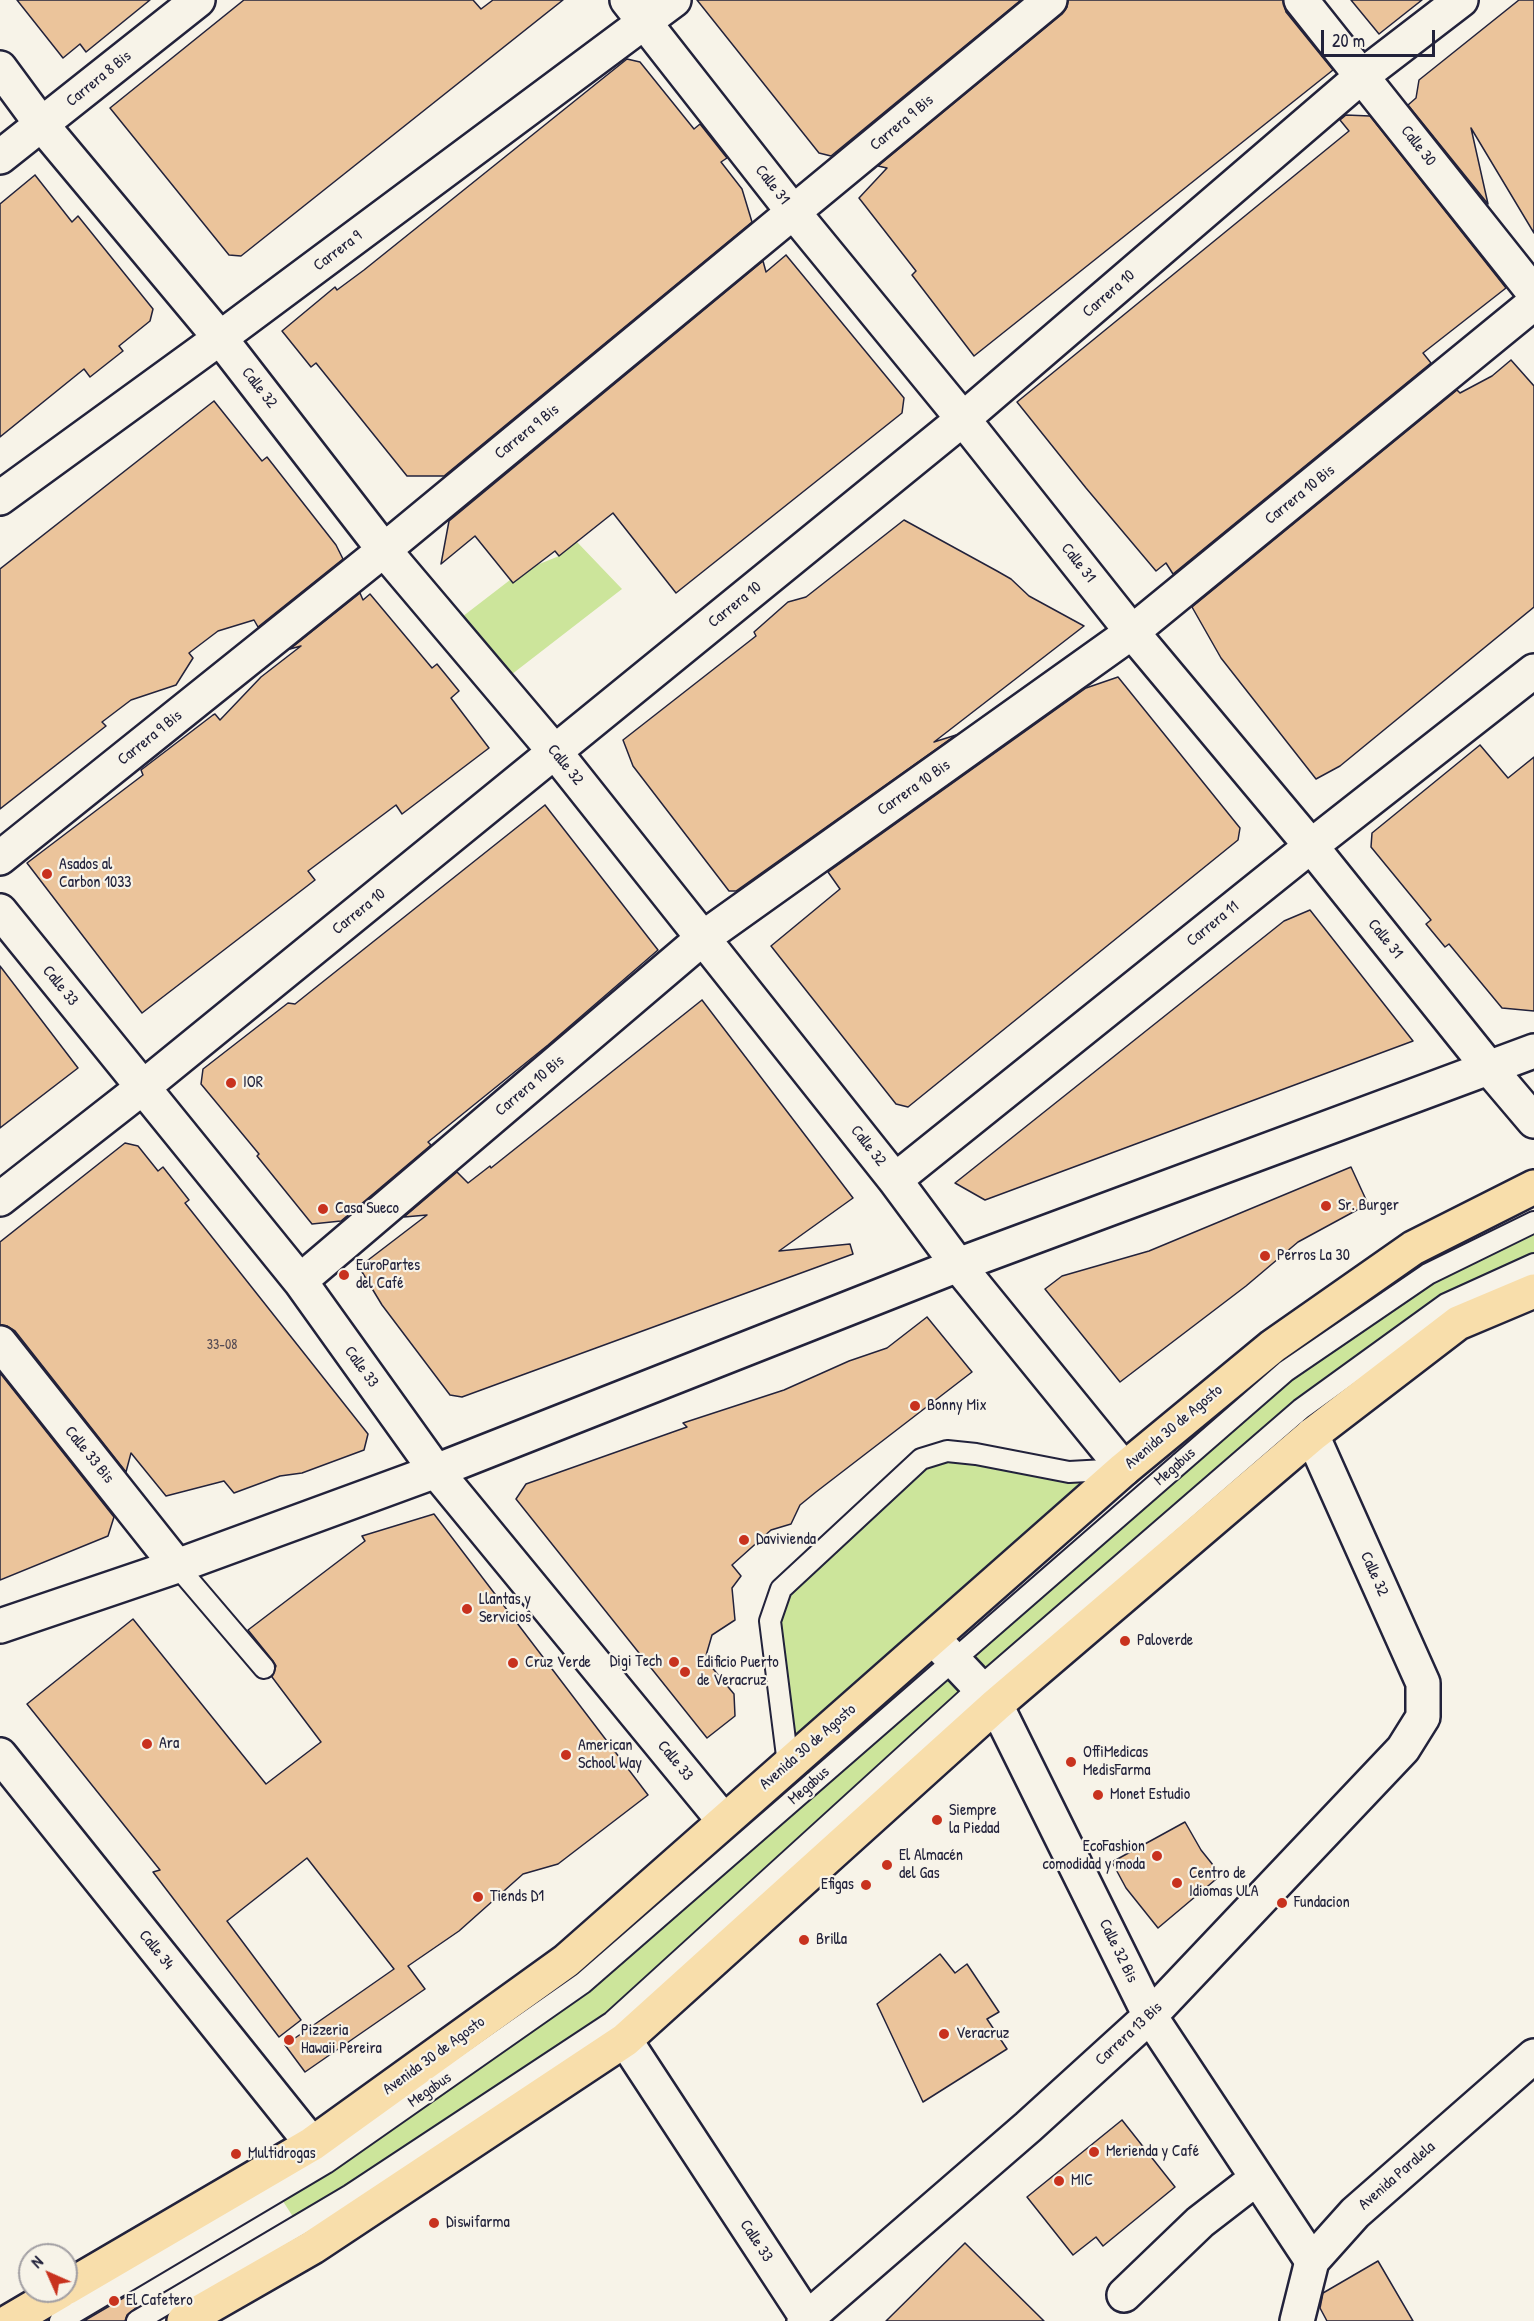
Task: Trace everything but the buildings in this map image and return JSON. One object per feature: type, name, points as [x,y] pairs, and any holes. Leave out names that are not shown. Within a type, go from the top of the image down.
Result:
[{"type":"main road","name":"Avenida 30 de Agosto","points":[[78,2281],[312,2144],[566,1961],[788,1764],[944,1648],[1124,1469],[1273,1346],[1413,1248],[1534,1187]]},
{"type":"main road","points":[[184,2321],[313,2247],[625,2040],[988,1696],[1312,1435],[1458,1323],[1534,1291]]},
{"type":"main road","points":[[10,2321],[41,2303]]},
{"type":"street","name":"Carrera 8 Bis","points":[[0,157],[198,0]]},
{"type":"street","name":"Carrera 9","points":[[0,498],[220,338],[636,12],[674,0]]},
{"type":"street","name":"Carrera 9 Bis","points":[[0,858],[384,550],[1050,0]]},
{"type":"street","name":"Calle 30","points":[[1301,0],[1534,293]]},
{"type":"street","name":"Carrera 10","points":[[0,1199],[142,1088],[963,419],[1362,76],[1461,0]]},
{"type":"street","name":"Calle 31","points":[[636,12],[794,213],[963,419],[1132,632],[1311,846],[1534,1121]]},
{"type":"street","name":"Calle 32","points":[[0,68],[42,125],[220,338],[384,550],[555,752],[895,1180],[958,1265],[1124,1469]]},
{"type":"street","name":"Carrera 10 Bis","points":[[300,1281],[703,938],[1132,632],[1534,303]]},
{"type":"street","name":"Carrera 11","points":[[895,1180],[1311,846],[1528,687]]},
{"type":"street","name":"Calle 33","points":[[0,911],[300,1281],[436,1471],[724,1821]]},
{"type":"street","points":[[0,1626],[177,1566],[436,1471],[958,1265],[1534,1051]]},
{"type":"street","name":"Calle 33 Bis","points":[[0,1343],[177,1566]]},
{"type":"street","name":"Calle 32","points":[[1312,1435],[1423,1683],[1423,1717]]},
{"type":"street","name":"Calle 32 Bis","points":[[944,1648],[988,1696],[1150,2016],[1312,2261]]},
{"type":"street","name":"Carrera 13 Bis","points":[[807,2320],[1028,2127],[1150,2016],[1403,1749],[1423,1717]]},
{"type":"street","name":"Calle 34","points":[[0,1755],[312,2144]]},
{"type":"street","name":"Calle 33","points":[[625,2040],[807,2320]]},
{"type":"street","name":"Avenida Paralela","points":[[1292,2315],[1312,2261],[1355,2213],[1534,2056]]},
{"type":"street","points":[[1124,2295],[1200,2222],[1257,2178]]},
{"type":"lane","name":"Megabus","points":[[60,2321],[326,2163],[583,1983],[944,1648],[1286,1371],[1428,1274],[1534,1222]]},
{"type":"lane","points":[[137,2321],[350,2195],[612,2022],[988,1696],[1301,1409],[1446,1304],[1534,1264]]},
{"type":"lane","points":[[788,1764],[770,1621],[781,1589],[921,1459],[947,1451],[976,1454],[1069,1472],[1124,1469]]},
{"type":"lane","points":[[177,1566],[264,1668]]},
{"type":"green space","points":[[577,542],[622,589],[507,678],[458,620],[510,580],[513,583],[537,565],[559,556]]},
{"type":"green space","points":[[1534,1222],[1534,1264],[1301,1409],[612,2022],[299,2226],[277,2192],[583,1983],[1286,1371]]},
{"type":"green space","points":[[921,1459],[1124,1469],[788,1764],[770,1621],[781,1589]]},
{"type":"place","name":"Asados al Carbon 1033","points":[[47,874]]},
{"type":"place","name":"IOR","points":[[231,1083]]},
{"type":"place","name":"Sr. Burger","points":[[1326,1206]]},
{"type":"place","name":"Casa Sueco","points":[[323,1209]]},
{"type":"place","name":"Perros La 30","points":[[1265,1256]]},
{"type":"place","name":"EuroPartes del Café","points":[[344,1275]]},
{"type":"place","name":"Bonny Mix","points":[[915,1406]]},
{"type":"place","name":"Davivienda","points":[[744,1540]]},
{"type":"place","name":"Llantas y Servicios","points":[[467,1609]]},
{"type":"place","name":"Paloverde","points":[[1125,1641]]},
{"type":"place","name":"Digi Tech","points":[[674,1662]]},
{"type":"place","name":"Cruz Verde","points":[[513,1663]]},
{"type":"place","name":"Edificio Puerto de Veracruz","points":[[685,1672]]},
{"type":"place","name":"Ara","points":[[147,1744]]},
{"type":"place","name":"American School Way","points":[[566,1755]]},
{"type":"place","name":"OffiMedicas MedisFarma","points":[[1071,1762]]},
{"type":"place","name":"Monet Estudio","points":[[1098,1795]]},
{"type":"place","name":"Siempre la Piedad","points":[[937,1820]]},
{"type":"place","name":"EcoFashion comodidad y moda","points":[[1157,1856]]},
{"type":"place","name":"El Almacén del Gas","points":[[887,1865]]},
{"type":"place","name":"Centro de Idiomas ULA","points":[[1177,1883]]},
{"type":"place","name":"Efigas","points":[[866,1885]]},
{"type":"place","name":"Tiends D1","points":[[478,1897]]},
{"type":"place","name":"Fundacion","points":[[1282,1903]]},
{"type":"place","name":"Brilla","points":[[804,1940]]},
{"type":"place","name":"Veracruz","points":[[944,2034]]},
{"type":"place","name":"Pizzeria Hawaii Pereira","points":[[289,2040]]},
{"type":"place","name":"Merienda y Café","points":[[1094,2152]]},
{"type":"place","name":"Multidrogas","points":[[236,2154]]},
{"type":"place","name":"MIC","points":[[1059,2181]]},
{"type":"place","name":"Diswifarma","points":[[434,2223]]},
{"type":"place","name":"El Cafetero","points":[[114,2301]]}]
